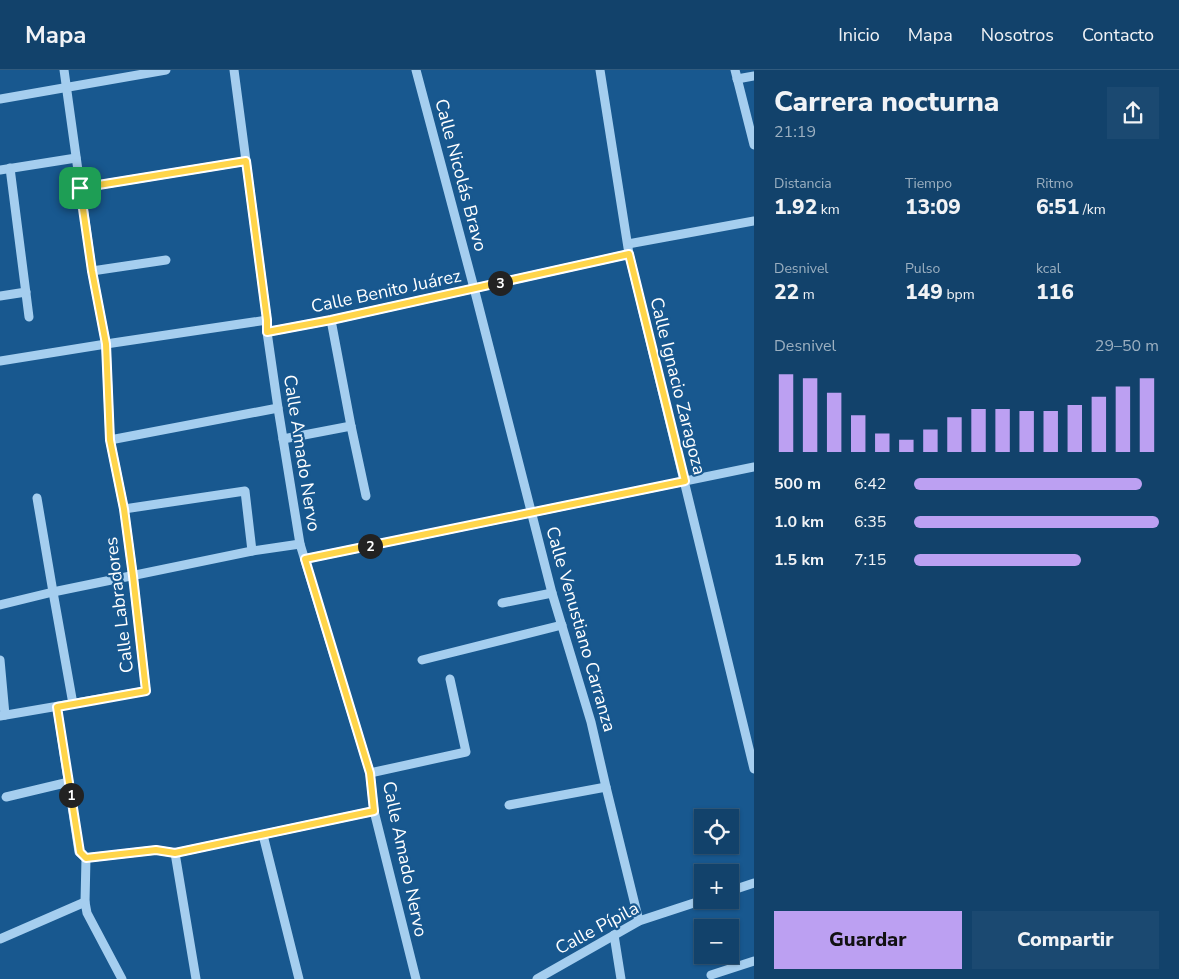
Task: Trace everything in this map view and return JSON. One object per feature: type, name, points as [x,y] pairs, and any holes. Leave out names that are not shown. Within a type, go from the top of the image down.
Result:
[{"type":"street","name":"Calle Labradores","points":[[64,70],[92,271],[106,344],[110,440],[124,509],[146,691],[73,704]]},
{"type":"street","points":[[0,96],[66,88],[166,70]]},
{"type":"street","name":"Calle Amado Nervo","points":[[234,70],[267,332],[300,544],[370,773],[374,811],[416,979]]},
{"type":"street","name":"Calle Nicolás Bravo","points":[[416,70],[474,288]]},
{"type":"street","name":"Calle Ignacio Zaragoza","points":[[600,70],[628,249],[754,768]]},
{"type":"street","points":[[754,76],[736,74],[752,129],[754,145]]},
{"type":"street","points":[[0,170],[76,158]]},
{"type":"street","points":[[80,188],[246,161]]},
{"type":"street","points":[[10,168],[29,317]]},
{"type":"street","name":"Calle Benito Juárez","points":[[267,332],[331,320],[474,288],[628,249],[754,221]]},
{"type":"street","points":[[92,271],[166,260]]},
{"type":"street","name":"Calle Venustiano Carranza","points":[[474,288],[552,592],[591,722],[639,921]]},
{"type":"street","points":[[0,296],[26,292]]},
{"type":"street","points":[[0,361],[267,320]]},
{"type":"street","points":[[331,320],[366,496]]},
{"type":"street","points":[[110,440],[278,408]]},
{"type":"street","points":[[283,439],[351,426]]},
{"type":"street","points":[[305,559],[754,466]]},
{"type":"street","points":[[124,509],[245,491],[252,551]]},
{"type":"street","points":[[0,660],[2,716],[73,704],[37,498]]},
{"type":"street","points":[[0,605],[53,592],[252,551],[300,544]]},
{"type":"street","points":[[502,602],[552,592]]},
{"type":"street","points":[[422,660],[562,625]]},
{"type":"street","points":[[370,773],[466,752],[450,679]]},
{"type":"street","points":[[57,707],[80,852],[86,858],[85,902],[87,913],[122,979]]},
{"type":"street","points":[[6,797],[69,782]]},
{"type":"street","points":[[509,805],[606,787]]},
{"type":"street","points":[[86,858],[156,850],[175,853],[374,811]]},
{"type":"street","points":[[263,835],[299,979]]},
{"type":"street","points":[[175,853],[196,979]]},
{"type":"street","points":[[739,888],[754,883]]},
{"type":"street","points":[[0,939],[85,902]]},
{"type":"street","name":"Calle Pípila","points":[[537,979],[639,921],[694,903]]},
{"type":"street","points":[[614,935],[621,979]]},
{"type":"street","points":[[711,975],[754,961]]},
{"type":"route","points":[[246,161],[267,332],[331,320],[629,254],[685,481],[305,559],[370,773],[374,811],[175,853],[156,850],[86,858],[80,852],[57,707],[146,691],[124,509],[110,440],[106,344],[92,271],[80,188],[246,161]]}]
